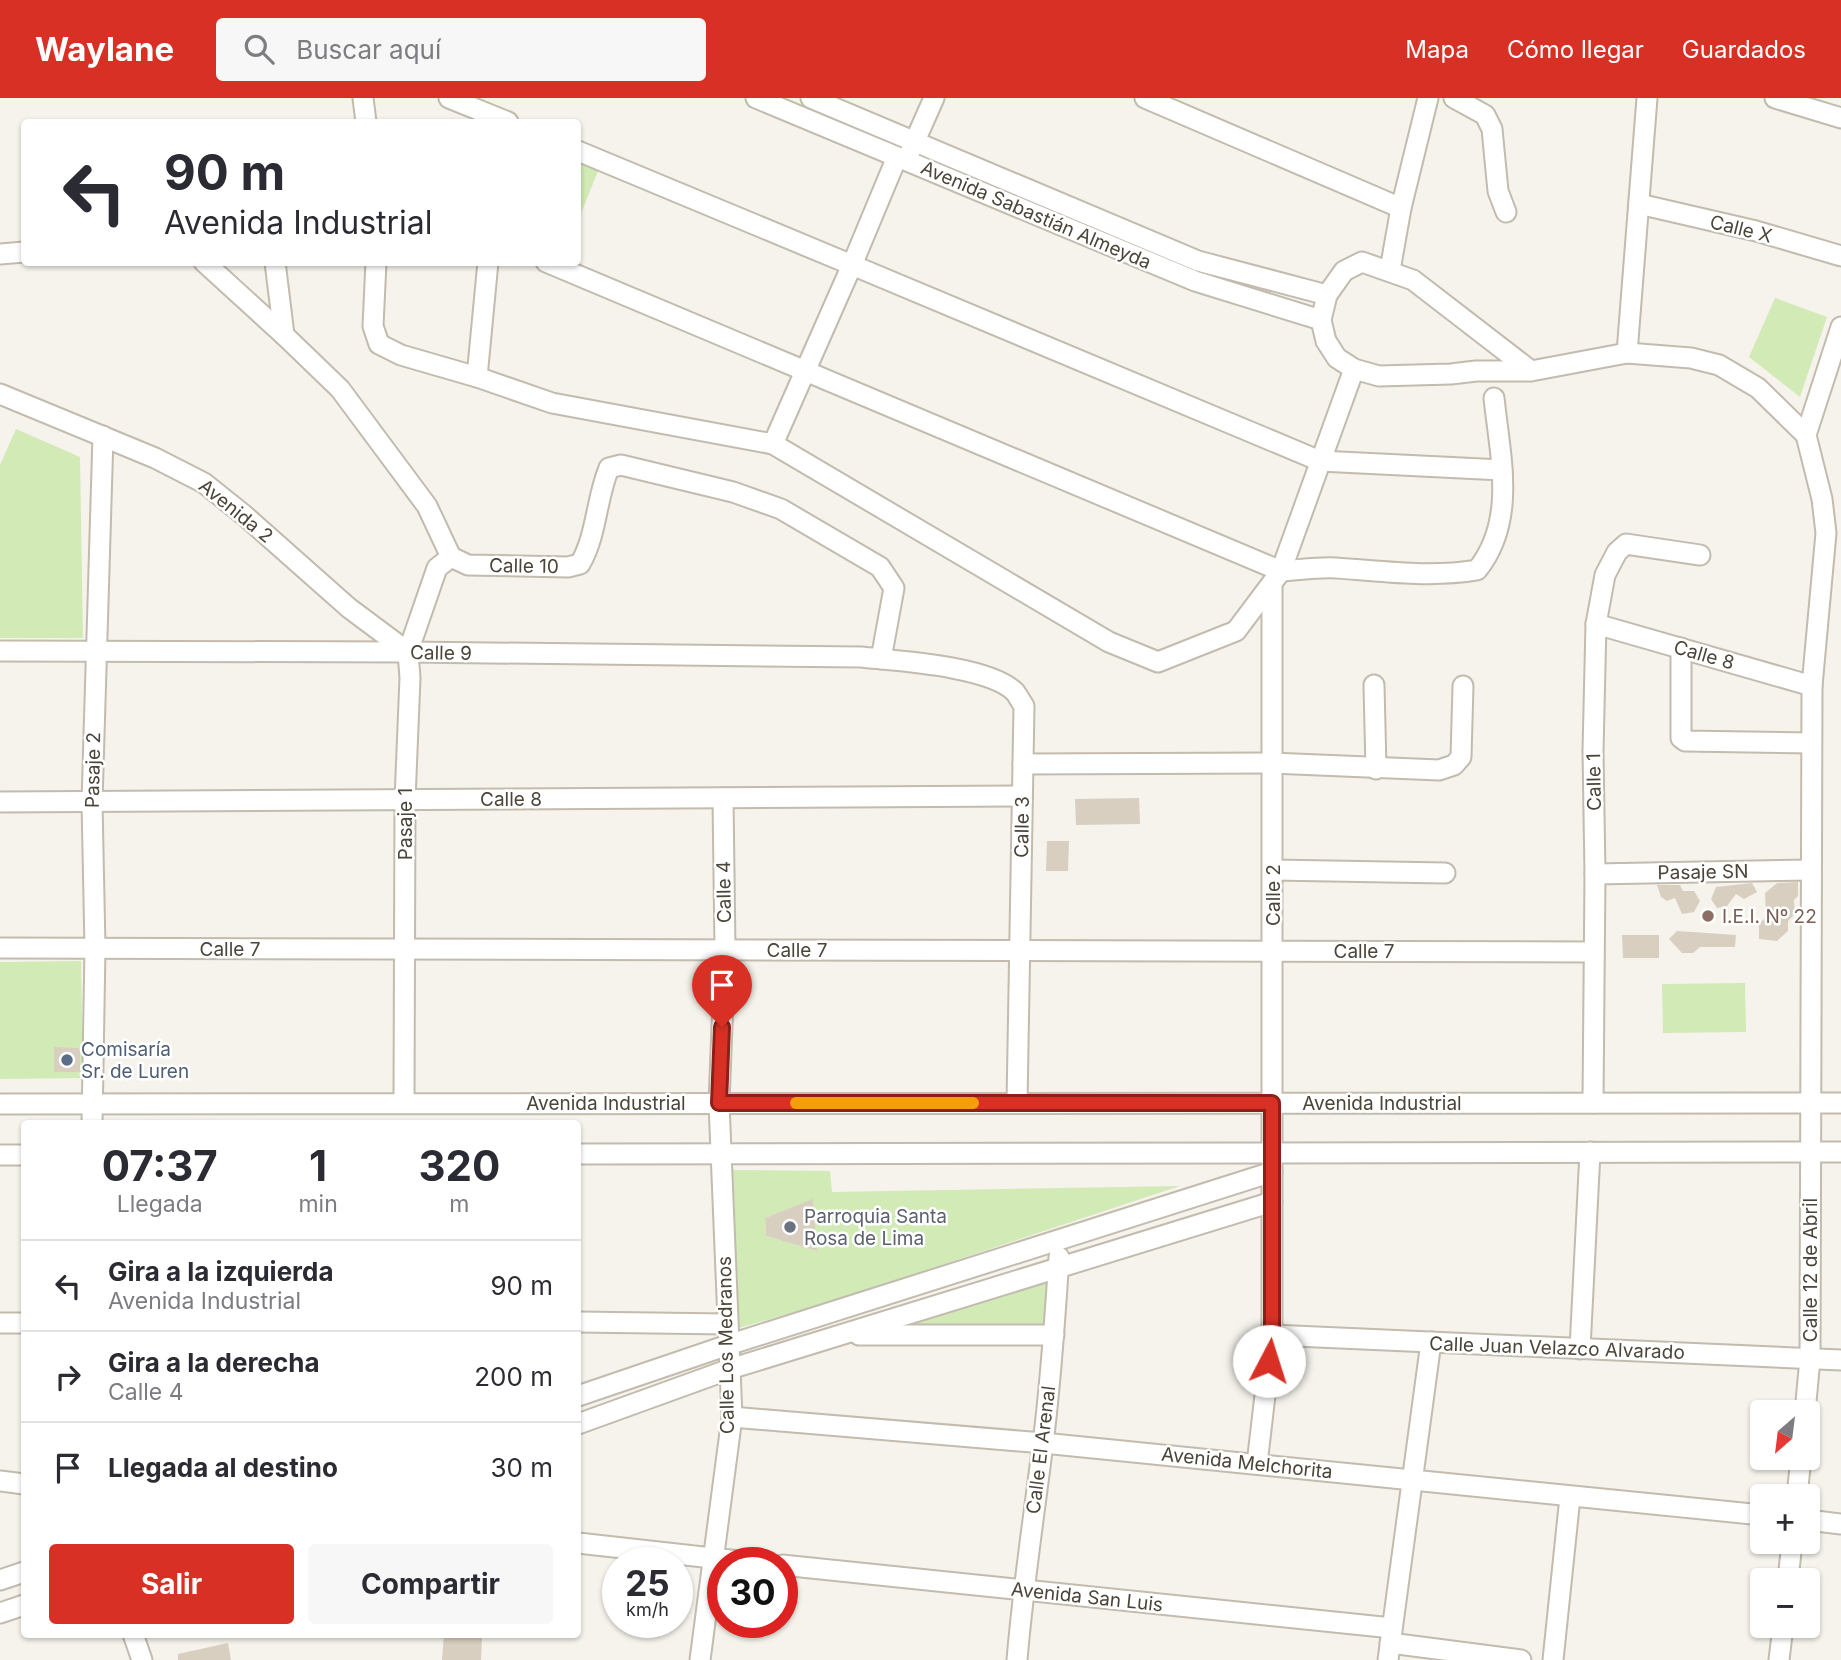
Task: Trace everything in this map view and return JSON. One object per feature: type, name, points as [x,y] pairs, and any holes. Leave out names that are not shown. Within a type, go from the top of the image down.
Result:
[{"type":"street","points":[[363,98],[366,119]]},
{"type":"street","points":[[449,98],[477,116]]},
{"type":"street","name":"Avenida Sabastián Almeyda","points":[[757,98],[1195,281],[1321,320]]},
{"type":"street","name":"Avenida Sabastián Almeyda","points":[[811,98],[1198,261],[1327,295]]},
{"type":"street","points":[[774,444],[852,265],[934,98]]},
{"type":"street","points":[[1145,98],[1401,208]]},
{"type":"street","points":[[1390,270],[1401,208],[1428,98]]},
{"type":"street","points":[[1454,98],[1485,114],[1492,129],[1498,191],[1506,212]]},
{"type":"street","points":[[1627,353],[1647,98]]},
{"type":"street","points":[[1775,98],[1841,118]]},
{"type":"street","points":[[581,152],[1320,461],[1502,470]]},
{"type":"street","name":"Calle X","points":[[1639,204],[1756,231],[1841,256]]},
{"type":"street","points":[[0,254],[21,252]]},
{"type":"street","points":[[1531,371],[1413,280],[1390,270],[1362,262],[1344,271],[1327,295],[1321,320],[1326,341],[1337,358],[1354,369],[1379,376],[1531,371],[1627,353],[1691,358],[1719,365],[1758,388],[1806,435],[1841,327]]},
{"type":"street","points":[[208,266],[340,389],[427,506],[451,556]]},
{"type":"street","points":[[275,266],[284,335]]},
{"type":"street","points":[[376,266],[373,326],[379,344],[401,355],[477,376],[552,402],[774,444],[1109,642],[1158,662],[1236,631],[1277,578],[1354,369]]},
{"type":"street","points":[[477,376],[488,266]]},
{"type":"street","points":[[555,266],[1277,578],[1333,568],[1401,574],[1451,574],[1477,570],[1488,555],[1499,528],[1503,501],[1494,398]]},
{"type":"street","points":[[1476,371],[1490,338]]},
{"type":"street","name":"Avenida 2","points":[[0,394],[155,458],[204,483],[349,607],[408,652]]},
{"type":"street","name":"Calle 12 de Abril","points":[[1806,435],[1822,499],[1826,533],[1812,686],[1810,1359],[1806,1400]]},
{"type":"street","name":"Pasaje 2","points":[[92,1120],[95,948],[92,802],[103,436]]},
{"type":"street","name":"Calle 10","points":[[451,556],[468,565],[568,567],[580,564],[586,553],[603,482],[609,468],[621,465],[733,492],[781,509],[880,567],[894,588],[881,659]]},
{"type":"street","name":"Calle 1","points":[[1593,1103],[1593,751],[1596,624],[1605,575],[1617,552],[1626,544],[1700,555]]},
{"type":"street","name":"Pasaje 1","points":[[404,1103],[405,800],[410,678],[408,652],[437,568],[451,556]]},
{"type":"street","name":"Calle 2","points":[[1257,1464],[1272,1335],[1271,763],[1277,578]]},
{"type":"street","name":"Calle 8","points":[[1596,624],[1812,686]]},
{"type":"street","points":[[1681,648],[1681,738],[1685,741],[1811,743]]},
{"type":"street","name":"Calle 9","points":[[0,651],[408,652],[881,659]]},
{"type":"street","name":"Calle 3","points":[[881,659],[977,674],[999,682],[1014,692],[1024,706],[1017,1103]]},
{"type":"street","points":[[1374,685],[1376,769]]},
{"type":"street","points":[[1023,764],[1271,763],[1439,770],[1454,765],[1461,757],[1463,686]]},
{"type":"street","name":"Calle 8","points":[[0,802],[1022,796]]},
{"type":"street","name":"Calle 4","points":[[721,1154],[719,1103],[725,950],[723,798]]},
{"type":"street","points":[[1273,870],[1445,873]]},
{"type":"street","name":"Pasaje SN","points":[[1595,874],[1810,870]]},
{"type":"street","name":"Calle 7","points":[[0,948],[1593,952]]},
{"type":"street","name":"Avenida Industrial","points":[[0,1104],[1841,1103]]},
{"type":"street","points":[[1580,1349],[1590,1152]]},
{"type":"street","points":[[581,1154],[1272,1162],[1590,1152],[1841,1152]]},
{"type":"street","name":"Calle Los Medranos","points":[[714,1547],[732,1417],[721,1154]]},
{"type":"street","points":[[0,1155],[21,1155]]},
{"type":"street","points":[[581,1395],[1060,1239],[1272,1162]]},
{"type":"street","points":[[581,1423],[730,1369],[1272,1202]]},
{"type":"street","name":"Calle El Arenal","points":[[1017,1660],[1023,1591],[1043,1443],[1060,1239]]},
{"type":"street","points":[[581,1322],[727,1324]]},
{"type":"street","points":[[0,1323],[21,1323]]},
{"type":"street","points":[[839,1335],[1054,1335]]},
{"type":"street","name":"Calle Juan Velazco Alvarado","points":[[1272,1335],[1841,1360]]},
{"type":"street","points":[[1390,1644],[1431,1342]]},
{"type":"street","name":"Avenida Melchorita","points":[[732,1417],[1043,1443],[1750,1514]]},
{"type":"street","points":[[0,1481],[21,1484]]},
{"type":"street","points":[[1553,1660],[1570,1497]]},
{"type":"street","points":[[1820,1521],[1841,1524]]},
{"type":"street","points":[[581,1544],[707,1557]]},
{"type":"street","name":"Avenida San Luis","points":[[798,1567],[1023,1591],[1390,1644],[1521,1660]]},
{"type":"street","points":[[0,1580],[21,1573]]},
{"type":"street","name":"Calle Los Medranos","points":[[700,1660],[707,1605]]},
{"type":"street","points":[[0,1613],[21,1606]]},
{"type":"street","points":[[134,1638],[142,1660]]},
{"type":"street","points":[[1779,1660],[1782,1638]]},
{"type":"green space","points":[[581,163],[598,171],[581,214]]},
{"type":"green space","points":[[1775,298],[1827,317],[1800,397],[1749,357]]},
{"type":"green space","points":[[16,429],[80,457],[83,638],[0,638],[0,465]]},
{"type":"green space","points":[[81,961],[83,1078],[0,1079],[0,962]]},
{"type":"green space","points":[[1745,983],[1746,1032],[1663,1033],[1662,984]]},
{"type":"green space","points":[[733,1170],[830,1171],[832,1192],[1180,1186],[836,1300],[739,1328]],"holes":[[[813,1200],[817,1251],[766,1236],[765,1218]]]},
{"type":"green space","points":[[1052,1275],[1052,1325],[872,1330]]},
{"type":"building","points":[[1139,798],[1140,824],[1076,825],[1075,799]]},
{"type":"building","points":[[1047,841],[1069,841],[1068,871],[1046,871]]},
{"type":"building","points":[[1798,882],[1798,896],[1794,900],[1795,914],[1788,921],[1788,931],[1777,941],[1759,939],[1759,924],[1766,917],[1765,893],[1777,883]]},
{"type":"building","points":[[1752,883],[1757,892],[1744,899],[1736,894],[1727,906],[1717,908],[1711,899],[1716,887]]},
{"type":"building","points":[[1657,885],[1680,885],[1683,891],[1694,891],[1700,901],[1694,912],[1682,914],[1675,898],[1667,901],[1661,897]]},
{"type":"building","points":[[1677,931],[1736,935],[1735,947],[1700,947],[1693,953],[1682,953],[1669,939]]},
{"type":"building","points":[[1622,935],[1659,935],[1659,958],[1623,958]]},
{"type":"building","name":"Comisaría Sr. de Luren","points":[[54,1047],[80,1048],[80,1072],[54,1072]]},
{"type":"building","name":"Parroquia Santa Rosa de Lima","points":[[813,1199],[817,1251],[766,1236],[765,1218]]},
{"type":"building","points":[[444,1638],[482,1638],[481,1660],[442,1660]]},
{"type":"building","points":[[228,1643],[231,1660],[178,1660],[178,1654]]},
{"type":"slow traffic","points":[[796,1103],[973,1103]]},
{"type":"place","name":"I.E.I. Nº 22","points":[[1708,916]]},
{"type":"place","name":"Comisaría Sr. de Luren","points":[[67,1060]]},
{"type":"place","name":"Parroquia Santa Rosa de Lima","points":[[790,1227]]},
{"type":"route","points":[[722,1027],[719,1103],[1272,1103],[1272,1335],[1269,1361]]}]
